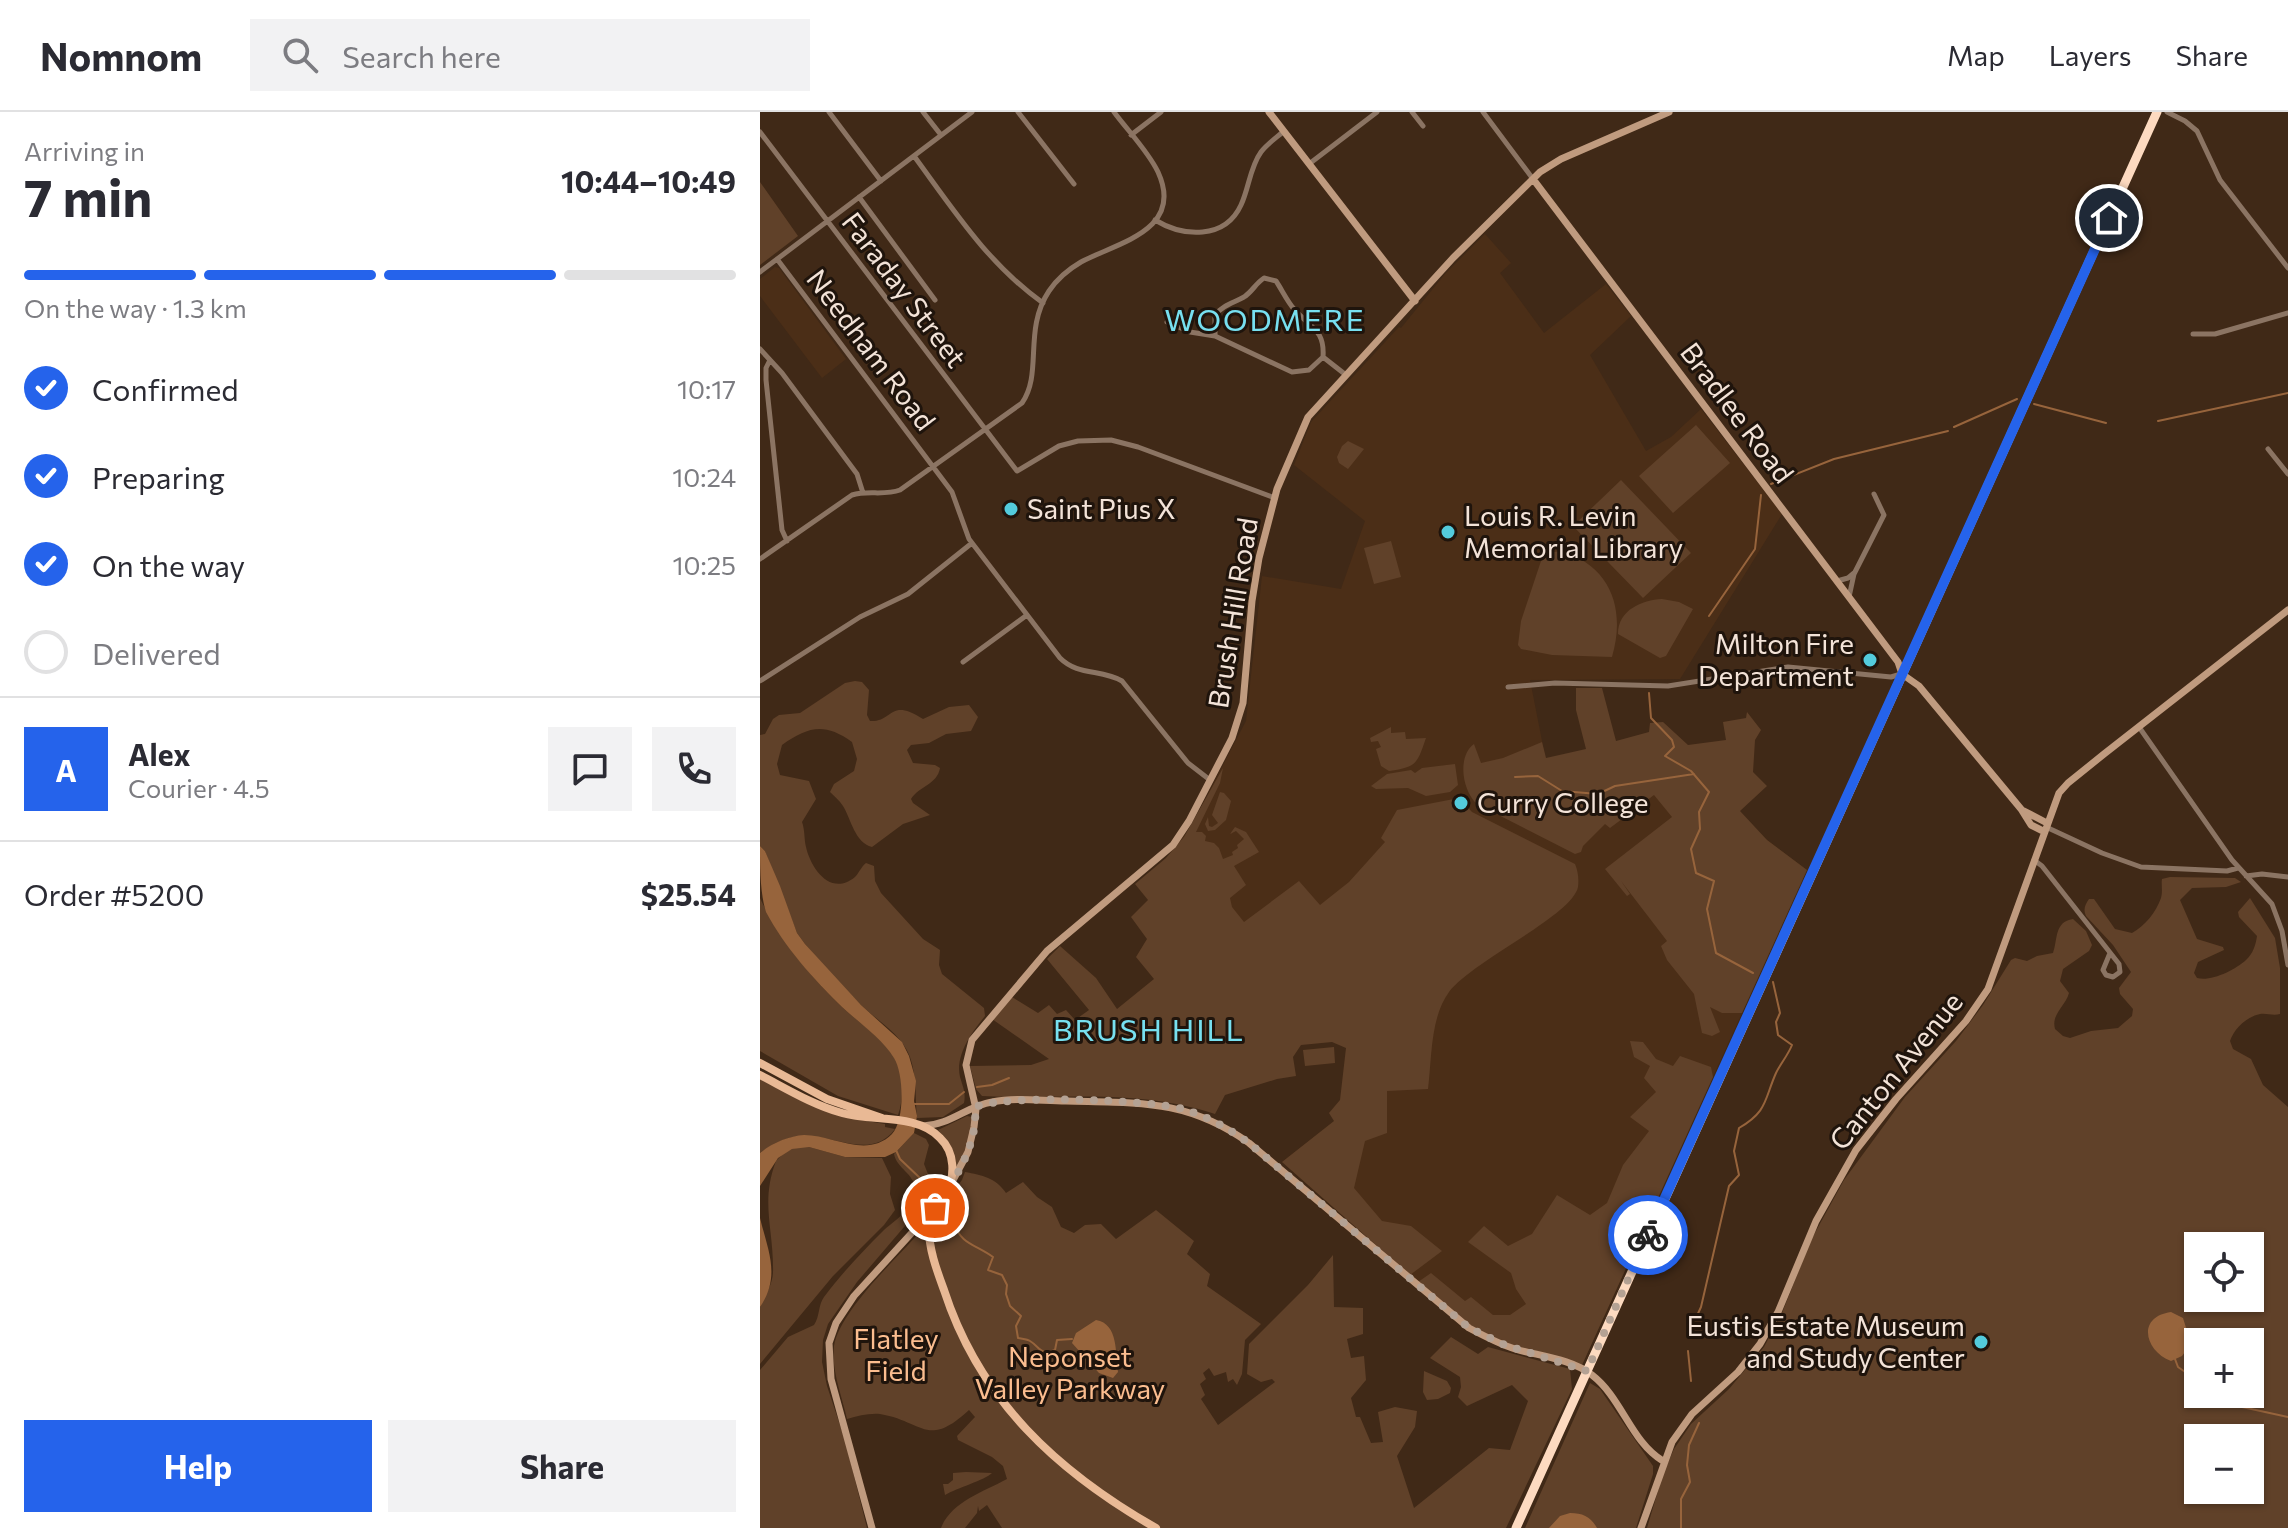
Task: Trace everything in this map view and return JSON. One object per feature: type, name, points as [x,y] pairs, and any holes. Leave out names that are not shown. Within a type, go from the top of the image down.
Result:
[{"type":"highway","points":[[1516,1528],[2157,112]]},
{"type":"main road","points":[[760,1063],[827,1099],[883,1119]]},
{"type":"main road","points":[[760,1075],[831,1110],[920,1126],[939,1136],[949,1151],[952,1167],[947,1191],[930,1218],[932,1250],[952,1313],[978,1365],[1029,1434],[1061,1465],[1095,1491],[1156,1528]]},
{"type":"street","points":[[829,112],[881,181]]},
{"type":"street","points":[[923,112],[941,135]]},
{"type":"street","points":[[760,272],[972,112]]},
{"type":"street","points":[[1018,112],[1074,184]]},
{"type":"street","points":[[760,559],[847,498],[863,493],[897,491],[1019,406],[1028,393],[1034,327],[1054,285],[1070,269],[1139,237],[1155,220],[1162,202],[1160,178],[1154,165],[1114,112]]},
{"type":"street","points":[[1131,135],[1161,112]]},
{"type":"street","points":[[1269,112],[1415,301]]},
{"type":"street","points":[[1309,164],[1377,112]]},
{"type":"street","points":[[1412,112],[1423,126]]},
{"type":"street","points":[[1483,112],[1533,179]]},
{"type":"street","name":"Brush Hill Road","points":[[947,1191],[969,1149],[975,1107],[966,1065],[967,1052],[975,1036],[1047,951],[1170,848],[1186,826],[1241,714],[1252,593],[1275,498],[1304,422],[1324,396],[1457,254],[1533,179],[1561,159],[1669,112]]},
{"type":"street","points":[[2167,112],[2197,131],[2220,180],[2288,268]]},
{"type":"street","points":[[1155,220],[1175,231],[1189,234],[1209,231],[1226,222],[1241,205],[1259,154],[1284,131]]},
{"type":"street","name":"Faraday Street","points":[[760,132],[1017,471],[1059,446],[1085,440],[1111,440],[1138,447],[1275,498]]},
{"type":"street","points":[[914,156],[992,260],[1014,282],[1043,303]]},
{"type":"street","name":"Bradlee Road","points":[[1533,179],[1898,662],[1902,674],[1919,686],[2031,825],[2045,827]]},
{"type":"street","points":[[859,197],[935,300]]},
{"type":"street","name":"Needham Road","points":[[777,259],[934,466],[957,501],[965,531],[972,543],[1067,664],[1079,671],[1110,675],[1122,681],[1191,767],[1210,780]]},
{"type":"street","points":[[1167,322],[1190,332],[1215,336],[1292,372],[1309,370],[1323,357],[1324,345],[1319,332],[1293,307],[1276,281],[1264,278],[1244,297],[1221,308],[1215,315],[1215,336]]},
{"type":"street","points":[[2193,334],[2215,334],[2288,313]]},
{"type":"street","points":[[760,349],[857,474],[863,493]]},
{"type":"street","points":[[1323,357],[1346,375]]},
{"type":"street","points":[[770,360],[766,380],[782,530],[787,541]]},
{"type":"street","points":[[2268,449],[2288,474]]},
{"type":"street","points":[[1849,597],[1856,570],[1884,515],[1874,494]]},
{"type":"street","points":[[760,681],[860,617],[908,594],[972,543]]},
{"type":"street","points":[[1837,581],[1848,578],[1856,570]]},
{"type":"street","name":"Canton Avenue","points":[[1641,1528],[1663,1461],[1688,1419],[1738,1372],[1760,1344],[1778,1312],[1816,1221],[1864,1139],[1980,1002],[2006,944],[2057,797],[2065,786],[2288,610]]},
{"type":"street","points":[[963,662],[1027,615]]},
{"type":"street","points":[[1508,687],[1549,683],[1668,686],[1788,667],[1891,677],[1902,674]]},
{"type":"street","points":[[2139,727],[2238,868],[2275,910],[2288,965]]},
{"type":"street","points":[[2045,827],[2141,867],[2227,871],[2238,868]]},
{"type":"street","points":[[2033,860],[2042,866],[2110,953],[2121,969],[2114,977],[2105,974],[2104,965],[2110,953]]},
{"type":"street","points":[[2246,876],[2288,877]]},
{"type":"street","points":[[920,1126],[949,1121],[975,1107],[995,1101],[1013,1100],[1146,1104],[1179,1108],[1208,1118],[1249,1143],[1469,1328],[1505,1345],[1587,1371],[1606,1389],[1649,1451],[1663,1461]]},
{"type":"street","points":[[872,1528],[831,1379],[829,1343],[836,1323],[861,1287],[920,1223],[930,1218]]},
{"type":"shaded area","name":"Curry College","points":[[1485,234],[1511,263],[1500,273],[1544,333],[1606,284],[1631,316],[1590,355],[1646,451],[1671,437],[1701,409],[1782,514],[1680,679],[1530,680],[1547,766],[1677,772],[1807,870],[1582,1365],[1449,1310],[1282,1162],[1418,1056],[1220,949],[1166,858],[1190,828],[1246,721],[1262,576],[1341,589],[1365,521],[1294,465],[1311,422]]},
{"type":"shaded area","points":[[775,267],[779,268],[846,359],[822,378],[760,296],[760,279]]},
{"type":"shaded area","points":[[760,846],[780,886],[797,933],[861,1005],[902,1042],[916,1081],[914,1101],[917,1116],[914,1133],[896,1152],[885,1157],[845,1157],[809,1147],[792,1149],[778,1158],[760,1186],[760,1153],[770,1146],[804,1135],[872,1145],[892,1134],[899,1118],[902,1097],[900,1075],[889,1051],[810,974],[766,912],[761,888]]},
{"type":"shaded area","points":[[760,1218],[771,1274],[770,1285],[760,1307]]},
{"type":"shaded area","points":[[2171,1312],[2183,1318],[2186,1328],[2184,1353],[2171,1361],[2155,1350],[2148,1335],[2153,1320]]},
{"type":"shaded area","points":[[1096,1320],[1109,1327],[1112,1333],[1118,1372],[1113,1378],[1099,1373],[1072,1343],[1076,1333]]},
{"type":"shaded area","points":[[1570,1513],[1586,1516],[1597,1528],[1549,1528],[1560,1516]]},
{"type":"green space","points":[[760,182],[798,236],[760,265]]},
{"type":"green space","points":[[1696,425],[1730,463],[1673,513],[1639,476]]},
{"type":"green space","points":[[1348,441],[1364,449],[1348,469],[1339,463],[1337,457]]},
{"type":"green space","points":[[1621,480],[1691,553],[1643,598],[1573,526]]},
{"type":"green space","points":[[1391,541],[1401,577],[1374,584],[1364,548]]},
{"type":"green space","points":[[1561,551],[1592,567],[1603,578],[1610,592],[1617,622],[1612,657],[1552,655],[1521,649],[1518,645],[1521,621],[1541,561],[1547,553]]},
{"type":"green space","points":[[1662,599],[1693,609],[1666,656],[1660,658],[1618,634],[1622,619],[1632,608]]},
{"type":"green space","points":[[862,682],[869,690],[867,715],[870,721],[898,710],[923,719],[949,707],[969,705],[978,717],[971,731],[946,734],[929,743],[911,745],[907,750],[913,763],[940,768],[932,782],[911,799],[930,815],[903,824],[872,847],[857,836],[843,806],[830,792],[834,784],[854,771],[857,759],[852,742],[824,729],[808,731],[782,745],[777,764],[780,775],[809,781],[816,799],[802,822],[805,844],[817,871],[823,878],[838,884],[855,877],[866,863],[874,866],[875,881],[881,893],[923,939],[940,950],[942,974],[984,1008],[985,1016],[970,1037],[960,1060],[964,1103],[943,1117],[917,1118],[914,1072],[906,1049],[895,1034],[845,989],[797,933],[765,851],[760,846],[760,735],[765,734],[773,719],[779,715],[800,713],[845,683]]},
{"type":"green space","points":[[1576,688],[1602,688],[1616,741],[1649,732],[1650,723],[1663,722],[1688,745],[1726,740],[1723,722],[1746,718],[1747,712],[1761,730],[1755,740],[1753,772],[1767,786],[1740,811],[1767,840],[1807,870],[1742,1013],[1722,1013],[1710,1007],[1720,1032],[1712,1036],[1702,1033],[1694,994],[1667,960],[1661,946],[1667,941],[1621,881],[1630,894],[1627,896],[1605,869],[1672,817],[1654,795],[1610,828],[1605,824],[1581,852],[1575,854],[1477,804],[1468,791],[1464,774],[1465,757],[1474,744],[1481,763],[1503,758],[1542,742],[1546,758],[1586,749],[1576,710]]},
{"type":"green space","points":[[1391,727],[1391,733],[1405,732],[1406,739],[1426,738],[1415,763],[1389,771],[1381,766],[1376,749],[1381,747],[1378,741],[1371,742],[1370,738]]},
{"type":"green space","points":[[1455,764],[1458,785],[1450,792],[1426,796],[1408,788],[1376,789],[1371,786],[1387,774],[1411,770],[1415,773],[1422,768]]},
{"type":"green space","points":[[1223,768],[1220,783],[1196,832],[1202,832],[1206,836],[1205,841],[1219,848],[1223,859],[1233,855],[1232,852],[1244,839],[1236,831],[1230,834],[1235,827],[1246,832],[1259,852],[1234,866],[1246,885],[1230,898],[1232,907],[1244,922],[1299,881],[1320,905],[1349,882],[1385,842],[1381,838],[1397,810],[1459,798],[1472,812],[1575,864],[1578,887],[1572,899],[1541,925],[1478,967],[1449,992],[1435,1026],[1428,1089],[1387,1091],[1387,1133],[1365,1141],[1354,1188],[1382,1221],[1411,1226],[1442,1251],[1410,1275],[1282,1162],[1334,1121],[1329,1113],[1340,1100],[1346,1048],[1332,1042],[1301,1045],[1293,1057],[1296,1076],[1225,1095],[1215,1114],[1157,1101],[982,1096],[976,1089],[970,1066],[1031,1065],[1049,1059],[992,1019],[1012,997],[1038,1013],[1049,1005],[1057,1014],[1066,1010],[1075,1020],[1089,1010],[1047,959],[1060,946],[1096,978],[1117,1009],[1154,979],[1136,957],[1147,939],[1131,917],[1148,900],[1135,884],[1166,858],[1184,837]]},
{"type":"green space","points":[[1220,792],[1231,801],[1226,820],[1215,830],[1208,831],[1205,824],[1208,817],[1209,826],[1218,823],[1212,815]]},
{"type":"green space","points":[[2170,877],[2235,878],[2241,882],[2226,887],[2192,888],[2180,900],[2197,939],[2223,947],[2224,950],[2198,962],[2194,973],[2197,978],[2223,974],[2251,955],[2257,936],[2238,912],[2250,898],[2275,938],[2280,968],[2280,1014],[2260,1014],[2250,1018],[2238,1028],[2230,1041],[2233,1049],[2251,1059],[2263,1085],[2288,1107],[2288,1528],[1647,1528],[1674,1449],[1691,1424],[1729,1389],[1764,1347],[1782,1313],[1811,1240],[1844,1180],[1905,1097],[1956,1041],[2011,960],[2027,961],[2053,953],[2060,927],[2073,919],[2086,931],[2092,945],[2089,951],[2063,969],[2060,981],[2069,993],[2055,1019],[2055,1029],[2070,1038],[2091,1031],[2118,1028],[2132,1016],[2133,1009],[2120,994],[2119,988],[2131,972],[2113,945],[2086,916],[2085,907],[2089,899],[2094,899],[2115,929],[2132,933],[2146,923],[2162,895],[2162,879]]},
{"type":"green space","points":[[760,898],[776,928],[807,970],[891,1052],[902,1080],[898,1115],[838,1096],[760,1051]]},
{"type":"green space","points":[[1630,1041],[1643,1042],[1656,1059],[1673,1066],[1680,1056],[1711,1067],[1713,1077],[1582,1365],[1512,1345],[1472,1327],[1418,1282],[1431,1273],[1465,1301],[1471,1297],[1493,1315],[1510,1315],[1526,1304],[1516,1289],[1511,1273],[1468,1242],[1484,1226],[1508,1246],[1532,1234],[1557,1195],[1590,1215],[1607,1203],[1623,1165],[1649,1131],[1630,1117],[1656,1092],[1644,1078],[1650,1066],[1634,1057]]},
{"type":"green space","points":[[1334,1047],[1335,1063],[1305,1066],[1303,1050]]},
{"type":"green space","points":[[760,1079],[848,1118],[885,1124],[885,1127],[895,1129],[886,1138],[865,1145],[800,1136],[782,1140],[760,1153]]},
{"type":"green space","points":[[967,1116],[972,1117],[970,1138],[956,1169],[952,1148],[938,1130]]},
{"type":"green space","points":[[914,1133],[926,1139],[929,1145],[924,1164],[932,1184],[928,1199],[857,1282],[828,1324],[823,1340],[822,1362],[827,1386],[845,1440],[867,1528],[760,1528],[760,1370],[788,1337],[814,1325],[822,1300],[831,1288],[912,1202],[914,1184],[894,1154]]},
{"type":"green space","points":[[809,1147],[845,1157],[882,1158],[891,1177],[890,1194],[895,1210],[833,1276],[760,1364],[760,1307],[773,1273],[768,1203],[771,1176],[776,1161],[783,1154],[795,1148]]},
{"type":"green space","points":[[965,1172],[993,1181],[1006,1193],[1023,1182],[1052,1207],[1061,1227],[1074,1233],[1085,1225],[1101,1224],[1116,1239],[1156,1210],[1194,1241],[1187,1254],[1210,1274],[1207,1286],[1261,1324],[1245,1340],[1242,1374],[1237,1385],[1233,1379],[1228,1382],[1226,1372],[1214,1376],[1209,1368],[1203,1373],[1206,1379],[1200,1384],[1205,1395],[1201,1399],[1218,1425],[1275,1382],[1272,1379],[1261,1382],[1247,1374],[1249,1344],[1308,1285],[1333,1255],[1334,1307],[1363,1308],[1363,1334],[1347,1339],[1351,1358],[1364,1356],[1366,1380],[1351,1398],[1356,1417],[1360,1417],[1371,1443],[1383,1442],[1378,1412],[1395,1407],[1417,1411],[1415,1427],[1397,1456],[1414,1508],[1489,1448],[1510,1450],[1528,1401],[1512,1385],[1467,1406],[1458,1397],[1460,1377],[1430,1358],[1451,1337],[1478,1354],[1488,1347],[1570,1369],[1572,1389],[1506,1528],[1002,1528],[987,1505],[979,1511],[978,1506],[977,1513],[965,1528],[941,1528],[960,1504],[1007,1479],[1003,1466],[992,1457],[958,1440],[957,1436],[975,1417],[969,1410],[955,1422],[934,1430],[880,1414],[847,1419],[833,1355],[838,1332],[846,1317],[930,1220]]},
{"type":"green space","points":[[1424,1371],[1447,1381],[1450,1393],[1427,1400],[1423,1392]]},
{"type":"green space","points":[[1590,1383],[1600,1389],[1653,1466],[1636,1528],[1525,1528]]},
{"type":"green space","points":[[953,1473],[992,1473],[945,1495],[943,1484],[953,1480]]},
{"type":"waterway","points":[[2158,421],[2288,393]]},
{"type":"waterway","points":[[1954,427],[2017,399]]},
{"type":"waterway","points":[[2034,404],[2106,423]]},
{"type":"waterway","points":[[1771,484],[1834,459],[1948,431]]},
{"type":"waterway","points":[[1709,616],[1755,549],[1761,495]]},
{"type":"waterway","points":[[1649,693],[1651,718],[1672,740],[1674,747],[1665,756],[1691,771],[1709,792],[1699,812],[1700,829],[1691,849],[1696,873],[1714,881],[1707,909],[1716,953],[1753,973]]},
{"type":"waterway","points":[[1515,777],[1538,776],[1562,791],[1598,794],[1615,786],[1694,774]]},
{"type":"waterway","points":[[1695,1320],[1701,1307],[1729,1186],[1739,1175],[1734,1151],[1739,1128],[1760,1110],[1792,1045],[1778,1035],[1776,1022],[1780,1013],[1773,982]]},
{"type":"waterway","points":[[977,1087],[1009,1078]]},
{"type":"waterway","points":[[914,1104],[949,1104],[964,1092]]},
{"type":"waterway","points":[[896,1150],[900,1159],[921,1179],[930,1201]]},
{"type":"waterway","points":[[938,1213],[954,1223],[965,1240],[993,1257],[988,1270],[1002,1275],[1010,1306],[1021,1316],[1016,1326],[1018,1338],[1029,1340],[1046,1352],[1055,1350],[1057,1340],[1072,1339]]},
{"type":"waterway","points":[[1688,1351],[1691,1381]]},
{"type":"waterway","points":[[2175,1359],[2184,1371]]},
{"type":"waterway","points":[[2247,1408],[2288,1417]]},
{"type":"waterway","points":[[1681,1528],[1681,1499],[1690,1482],[1687,1465],[1689,1445],[1699,1423]]},
{"type":"way so far","points":[[935,1208],[965,1160],[973,1134],[975,1107],[1013,1100],[1146,1104],[1185,1110],[1222,1125],[1249,1143],[1469,1328],[1505,1345],[1587,1371],[1648,1235]]},
{"type":"place","name":"Saint Pius X","points":[[1011,509]]},
{"type":"place","name":"Louis R. Levin Memorial Library","points":[[1448,532]]},
{"type":"place","name":"Milton Fire Department","points":[[1870,660]]},
{"type":"place","name":"Curry College","points":[[1461,803]]},
{"type":"place","name":"Eustis Estate Museum and Study Center","points":[[1981,1342]]},
{"type":"district","name":"WOODMERE","points":[[1265,321]]},
{"type":"district","name":"BRUSH HILL","points":[[1149,1031]]},
{"type":"route","points":[[1648,1235],[2109,218]]},
{"type":"park label","name":"Flatley Field","points":[[896,1355]]},
{"type":"park label","name":"Neponset Valley Parkway","points":[[1070,1373]]}]
